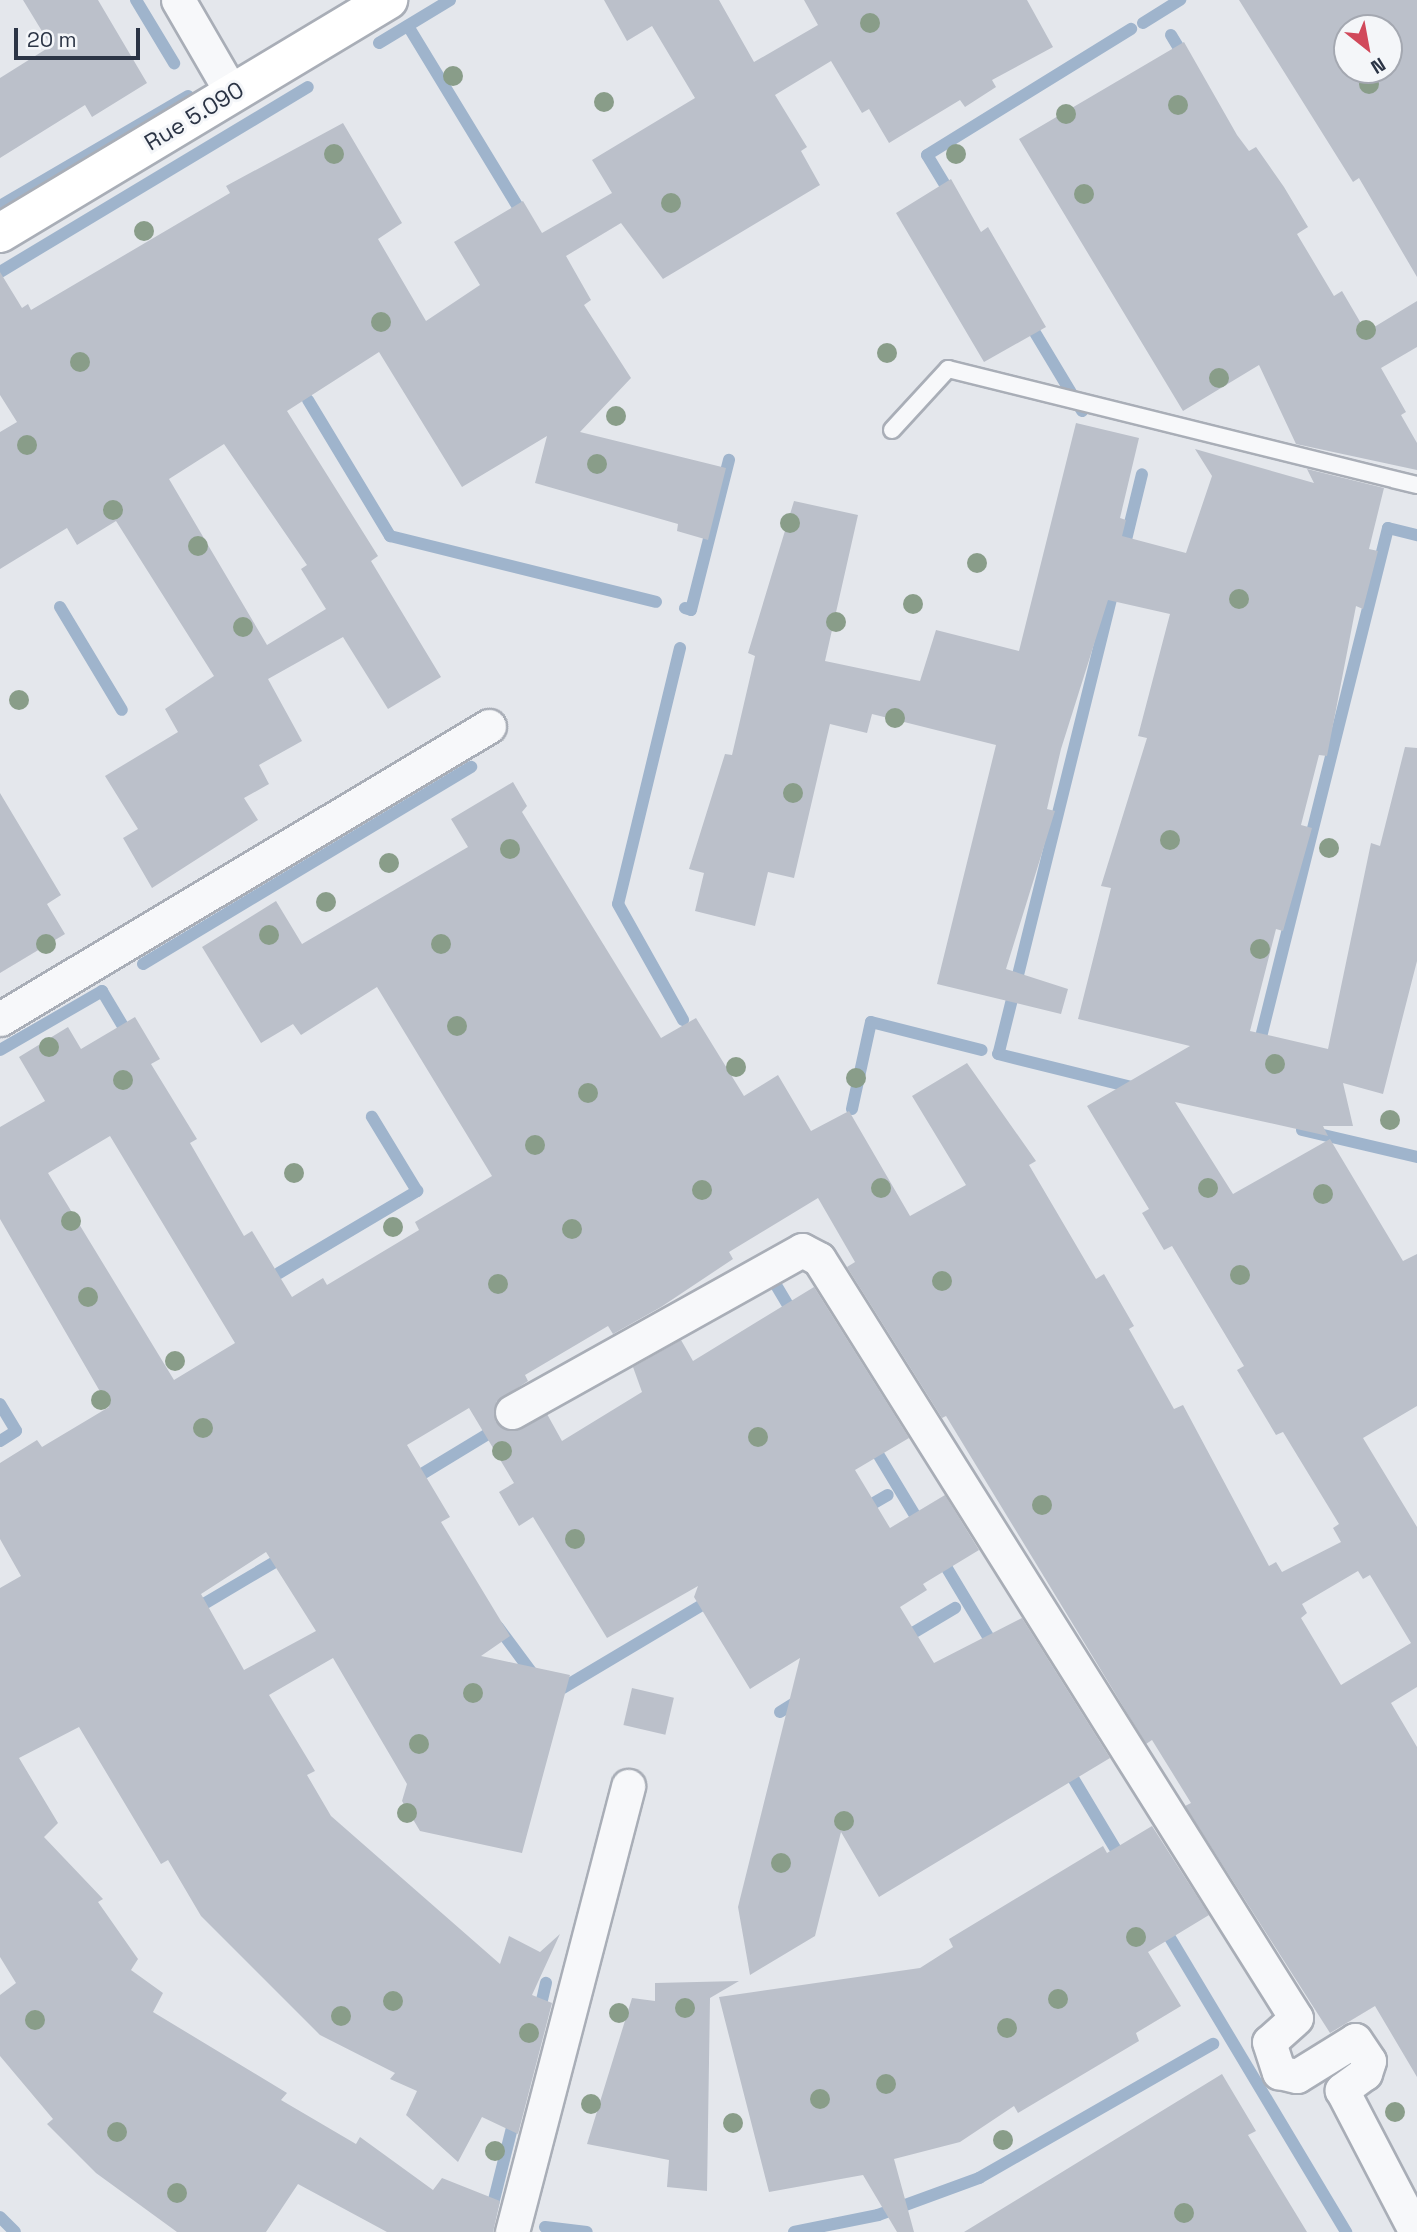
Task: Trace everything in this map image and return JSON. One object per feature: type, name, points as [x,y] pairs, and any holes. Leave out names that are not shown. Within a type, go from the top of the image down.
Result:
[{"type":"main road","name":"Rue 5.090","points":[[0,233],[388,0]]},
{"type":"street","points":[[178,0],[232,93]]},
{"type":"street","points":[[0,1019],[489,726]]},
{"type":"street","points":[[512,1412],[802,1250],[819,1259],[1296,2018],[1269,2042],[1279,2072],[1297,2076],[1355,2040],[1369,2061],[1365,2074],[1342,2090],[1416,2232]]},
{"type":"street","points":[[512,2232],[628,1786]]},
{"type":"lane","points":[[892,430],[948,369],[1417,485]]},
{"type":"building","points":[[23,0],[98,0],[147,83],[92,117],[85,105],[0,158],[0,78],[51,46]]},
{"type":"building","points":[[604,0],[719,0],[754,62],[818,25],[804,0],[1027,0],[1053,47],[992,80],[996,87],[965,107],[960,100],[889,143],[869,109],[862,113],[831,61],[775,95],[807,147],[801,151],[820,185],[663,279],[621,223],[566,256],[591,300],[584,305],[631,378],[580,432],[726,468],[708,540],[677,531],[678,524],[535,483],[547,436],[462,487],[379,352],[287,411],[378,556],[371,561],[441,677],[388,709],[343,637],[268,679],[302,741],[259,765],[269,784],[244,798],[258,820],[152,888],[123,838],[138,829],[105,776],[178,732],[165,709],[214,676],[116,521],[77,545],[67,528],[0,569],[0,432],[17,422],[0,395],[0,272],[22,308],[28,304],[31,310],[230,193],[226,186],[343,123],[402,223],[378,239],[426,321],[480,285],[454,242],[523,201],[542,233],[612,193],[592,160],[695,98],[652,26],[627,41]],"holes":[[[224,444],[307,565],[301,569],[326,609],[267,645],[169,479]]]},
{"type":"building","points":[[1239,0],[1417,0],[1417,277],[1359,178],[1353,182]]},
{"type":"building","points":[[1184,42],[1237,135],[1249,151],[1256,147],[1308,227],[1297,234],[1334,296],[1342,291],[1366,332],[1417,301],[1417,347],[1381,368],[1406,412],[1401,415],[1417,443],[1417,470],[1296,444],[1259,365],[1183,411],[1019,139]]},
{"type":"building","points":[[951,179],[981,232],[988,227],[1046,327],[984,362],[896,213]]},
{"type":"building","points":[[1076,423],[1139,438],[1120,518],[1126,520],[1122,536],[1186,553],[1212,476],[1195,449],[1314,483],[1307,469],[1384,488],[1369,549],[1378,551],[1363,609],[1356,606],[1327,756],[1319,755],[1301,825],[1312,828],[1283,931],[1276,929],[1250,1031],[1328,1049],[1371,843],[1380,846],[1405,747],[1417,748],[1417,961],[1383,1094],[1343,1083],[1353,1126],[1323,1126],[1328,1136],[1175,1102],[1233,1194],[1330,1139],[1403,1261],[1417,1254],[1417,1406],[1363,1438],[1417,1527],[1417,1687],[1391,1703],[1417,1747],[1417,2077],[1375,2006],[1330,2033],[1185,1806],[1191,1803],[1152,1740],[1146,1744],[946,1416],[942,1418],[847,1267],[855,1262],[818,1198],[729,1252],[733,1259],[661,1307],[613,1334],[608,1326],[525,1375],[528,1381],[496,1402],[495,1421],[512,1431],[547,1414],[562,1441],[642,1392],[633,1367],[681,1340],[693,1361],[814,1287],[909,1438],[855,1470],[890,1528],[945,1495],[979,1550],[923,1584],[927,1590],[900,1607],[934,1663],[1022,1618],[1110,1758],[879,1897],[841,1832],[815,1936],[750,1975],[738,1907],[800,1658],[750,1689],[694,1597],[698,1586],[607,1638],[533,1517],[519,1526],[499,1492],[514,1483],[469,1408],[407,1445],[450,1517],[441,1522],[510,1636],[481,1656],[570,1675],[522,1853],[420,1831],[402,1801],[407,1784],[333,1658],[269,1695],[315,1771],[307,1775],[331,1816],[500,1964],[509,1936],[540,1952],[560,1934],[532,1995],[552,2003],[518,2134],[482,2117],[458,2162],[406,2115],[417,2091],[390,2079],[395,2073],[320,2035],[201,1916],[168,1860],[161,1864],[79,1727],[19,1758],[58,1823],[44,1837],[103,1899],[98,1902],[138,1959],[131,1970],[163,1993],[153,2012],[287,2093],[281,2100],[356,2144],[360,2137],[433,2190],[442,2178],[500,2201],[493,2232],[387,2232],[298,2184],[266,2232],[177,2232],[96,2173],[47,2124],[53,2119],[0,2056],[0,1995],[16,1983],[0,1957],[0,1588],[21,1576],[0,1539],[0,1463],[37,1440],[42,1447],[109,1407],[0,1219],[0,1127],[45,1101],[19,1057],[68,1027],[81,1049],[135,1017],[160,1059],[151,1064],[197,1139],[190,1143],[244,1236],[252,1231],[292,1297],[323,1278],[327,1285],[419,1230],[415,1222],[492,1176],[377,987],[301,1035],[293,1024],[261,1043],[202,947],[276,901],[302,944],[468,847],[451,819],[513,782],[527,806],[522,812],[661,1038],[696,1018],[744,1096],[778,1075],[811,1131],[849,1111],[910,1216],[966,1185],[912,1096],[967,1063],[1036,1161],[1029,1165],[1096,1279],[1104,1274],[1134,1326],[1129,1329],[1174,1409],[1183,1405],[1269,1566],[1276,1562],[1282,1572],[1341,1542],[1333,1528],[1339,1524],[1283,1432],[1276,1435],[1237,1370],[1244,1366],[1172,1246],[1164,1250],[1142,1213],[1149,1209],[1087,1106],[1190,1046],[1078,1019],[1111,888],[1101,886],[1147,738],[1138,736],[1170,614],[1108,600],[1061,749],[1047,809],[1055,811],[1006,969],[1068,989],[1061,1014],[937,984],[996,745],[872,714],[867,733],[830,724],[794,878],[768,872],[755,926],[695,911],[704,873],[689,869],[725,754],[732,755],[755,656],[748,653],[794,501],[858,515],[825,661],[920,681],[936,630],[1019,651]],"holes":[[[110,1136],[235,1343],[174,1380],[48,1173]],[[266,1552],[316,1631],[244,1670],[201,1594]],[[1358,1571],[1363,1579],[1370,1575],[1411,1643],[1341,1685],[1301,1618],[1307,1613],[1302,1604]]]},
{"type":"building","points":[[0,793],[61,895],[47,904],[65,934],[0,973]]},
{"type":"building","points":[[632,1688],[674,1698],[665,1735],[623,1725]]},
{"type":"building","points":[[1152,1826],[1209,1915],[1148,1952],[1181,2006],[1136,2033],[1139,2041],[1018,2113],[1014,2106],[960,2142],[894,2159],[914,2232],[897,2232],[863,2175],[769,2192],[719,1997],[920,1968],[953,1947],[949,1939],[1103,1846],[1107,1853]]},
{"type":"building","points":[[739,1981],[710,1998],[707,2191],[667,2187],[669,2160],[587,2144],[632,1998],[655,2001],[655,1983]]},
{"type":"building","points":[[1222,2074],[1256,2131],[1248,2135],[1307,2232],[964,2232]]},
{"type":"waterway","points":[[136,0],[174,63]]},
{"type":"waterway","points":[[379,43],[450,0]]},
{"type":"waterway","points":[[1143,23],[1180,0]]},
{"type":"waterway","points":[[408,26],[524,217]]},
{"type":"waterway","points":[[953,198],[927,155],[1131,29]]},
{"type":"waterway","points":[[1171,35],[1186,60]]},
{"type":"waterway","points":[[0,272],[308,87]]},
{"type":"waterway","points":[[0,206],[188,96]]},
{"type":"waterway","points":[[1028,321],[1082,411]]},
{"type":"waterway","points":[[308,400],[390,536],[656,602]]},
{"type":"waterway","points":[[685,608],[691,610],[729,460]]},
{"type":"waterway","points":[[1123,552],[1142,474]]},
{"type":"waterway","points":[[1258,1049],[1388,528],[1417,535]]},
{"type":"waterway","points":[[1114,587],[998,1054],[1139,1089]]},
{"type":"waterway","points":[[60,607],[122,710]]},
{"type":"waterway","points":[[680,648],[618,904],[683,1020]]},
{"type":"waterway","points":[[143,964],[471,767]]},
{"type":"waterway","points":[[0,1050],[102,991],[130,1038]]},
{"type":"waterway","points":[[852,1109],[871,1022],[982,1050]]},
{"type":"waterway","points":[[279,1273],[417,1191],[372,1117]]},
{"type":"waterway","points":[[1302,1130],[1417,1157]]},
{"type":"waterway","points":[[767,1270],[795,1317]]},
{"type":"waterway","points":[[0,1404],[16,1431],[0,1441]]},
{"type":"waterway","points":[[412,1480],[498,1428]]},
{"type":"waterway","points":[[872,1444],[922,1527]]},
{"type":"waterway","points":[[860,1511],[888,1495]]},
{"type":"waterway","points":[[939,1555],[996,1650]]},
{"type":"waterway","points":[[192,1611],[285,1556]]},
{"type":"waterway","points":[[556,1692],[712,1599]]},
{"type":"waterway","points":[[901,1640],[955,1608]]},
{"type":"waterway","points":[[498,1627],[535,1677]]},
{"type":"waterway","points":[[780,1712],[801,1699]]},
{"type":"waterway","points":[[1067,1768],[1122,1860]]},
{"type":"waterway","points":[[1163,1926],[1346,2232]]},
{"type":"waterway","points":[[539,2013],[546,1983]]},
{"type":"waterway","points":[[794,2232],[878,2215],[979,2178],[1213,2044]]},
{"type":"waterway","points":[[486,2232],[515,2116]]},
{"type":"waterway","points":[[0,2217],[15,2232]]},
{"type":"waterway","points":[[545,2227],[587,2232]]}]
